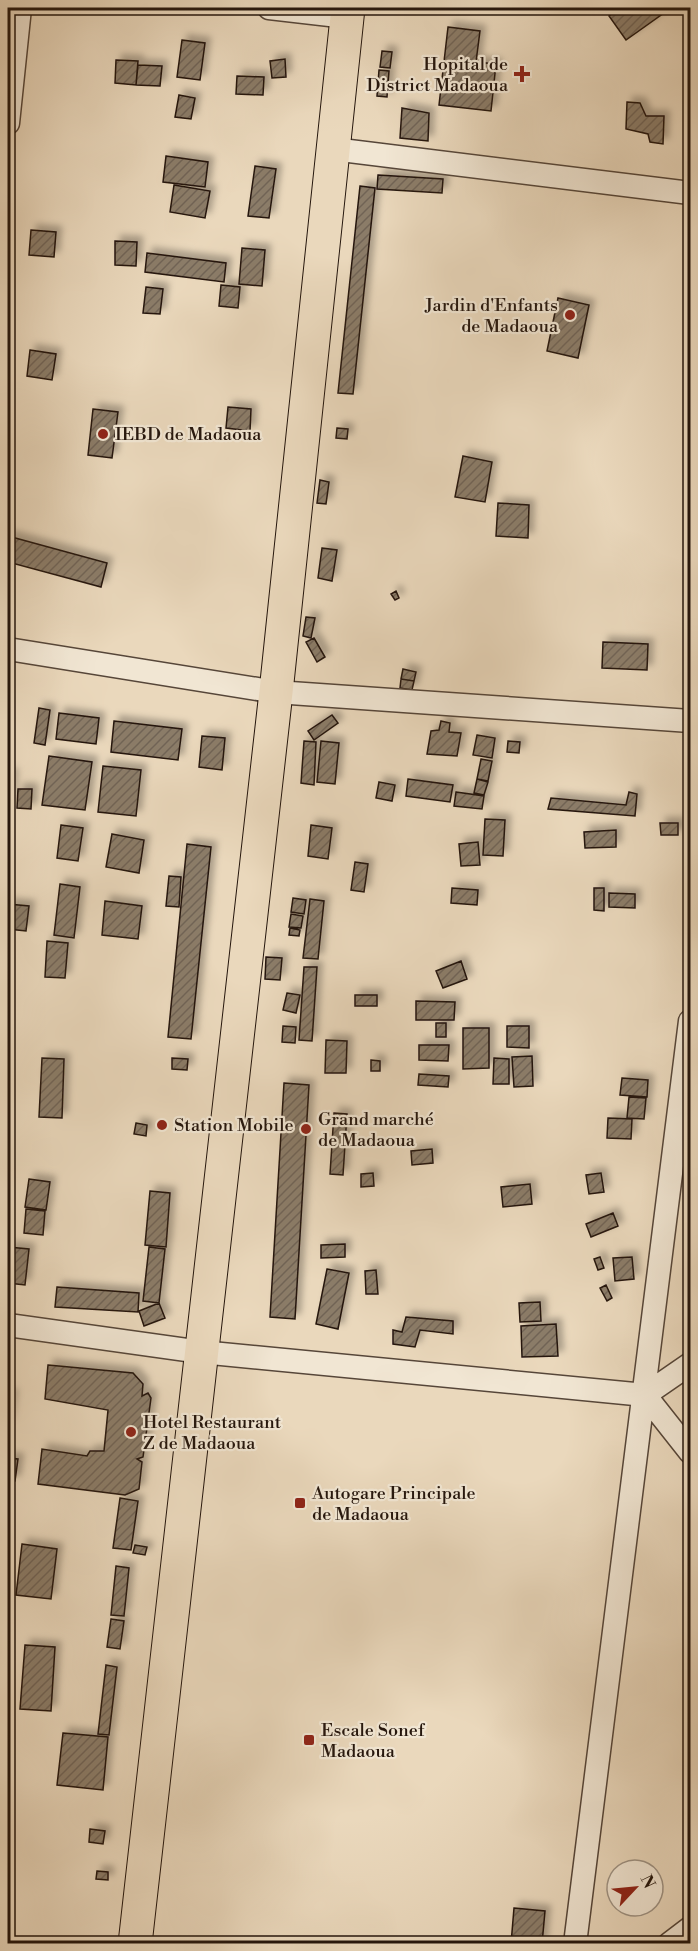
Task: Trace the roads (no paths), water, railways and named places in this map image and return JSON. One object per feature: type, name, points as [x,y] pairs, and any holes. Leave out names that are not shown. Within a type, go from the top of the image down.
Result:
[{"type":"highway","points":[[135,1944],[276,692],[347,12]]},
{"type":"street","points":[[8,123],[20,8]]},
{"type":"street","points":[[269,8],[347,12]]},
{"type":"street","points":[[333,149],[690,194]]},
{"type":"street","points":[[8,649],[276,692],[690,721]]},
{"type":"street","points":[[575,1944],[689,1052],[690,1021]]},
{"type":"street","points":[[8,1325],[201,1352],[645,1395],[690,1364]]},
{"type":"street","points":[[645,1395],[690,1452]]},
{"type":"street","points":[[669,1944],[690,1928]]},
{"type":"place","name":"Hopital de District Madaoua","points":[[522,74]]},
{"type":"place","name":"Jardin d'Enfants de Madaoua","points":[[570,315]]},
{"type":"place","name":"IEBD de Madaoua","points":[[103,434]]},
{"type":"place","name":"Station Mobile","points":[[162,1125]]},
{"type":"place","name":"Grand marché de Madaoua","points":[[306,1129]]},
{"type":"place","name":"Hotel Restaurant Z de Madaoua","points":[[131,1432]]},
{"type":"place","name":"Autogare Principale de Madaoua","points":[[300,1503]]},
{"type":"place","name":"Escale Sonef Madaoua","points":[[309,1740]]}]
